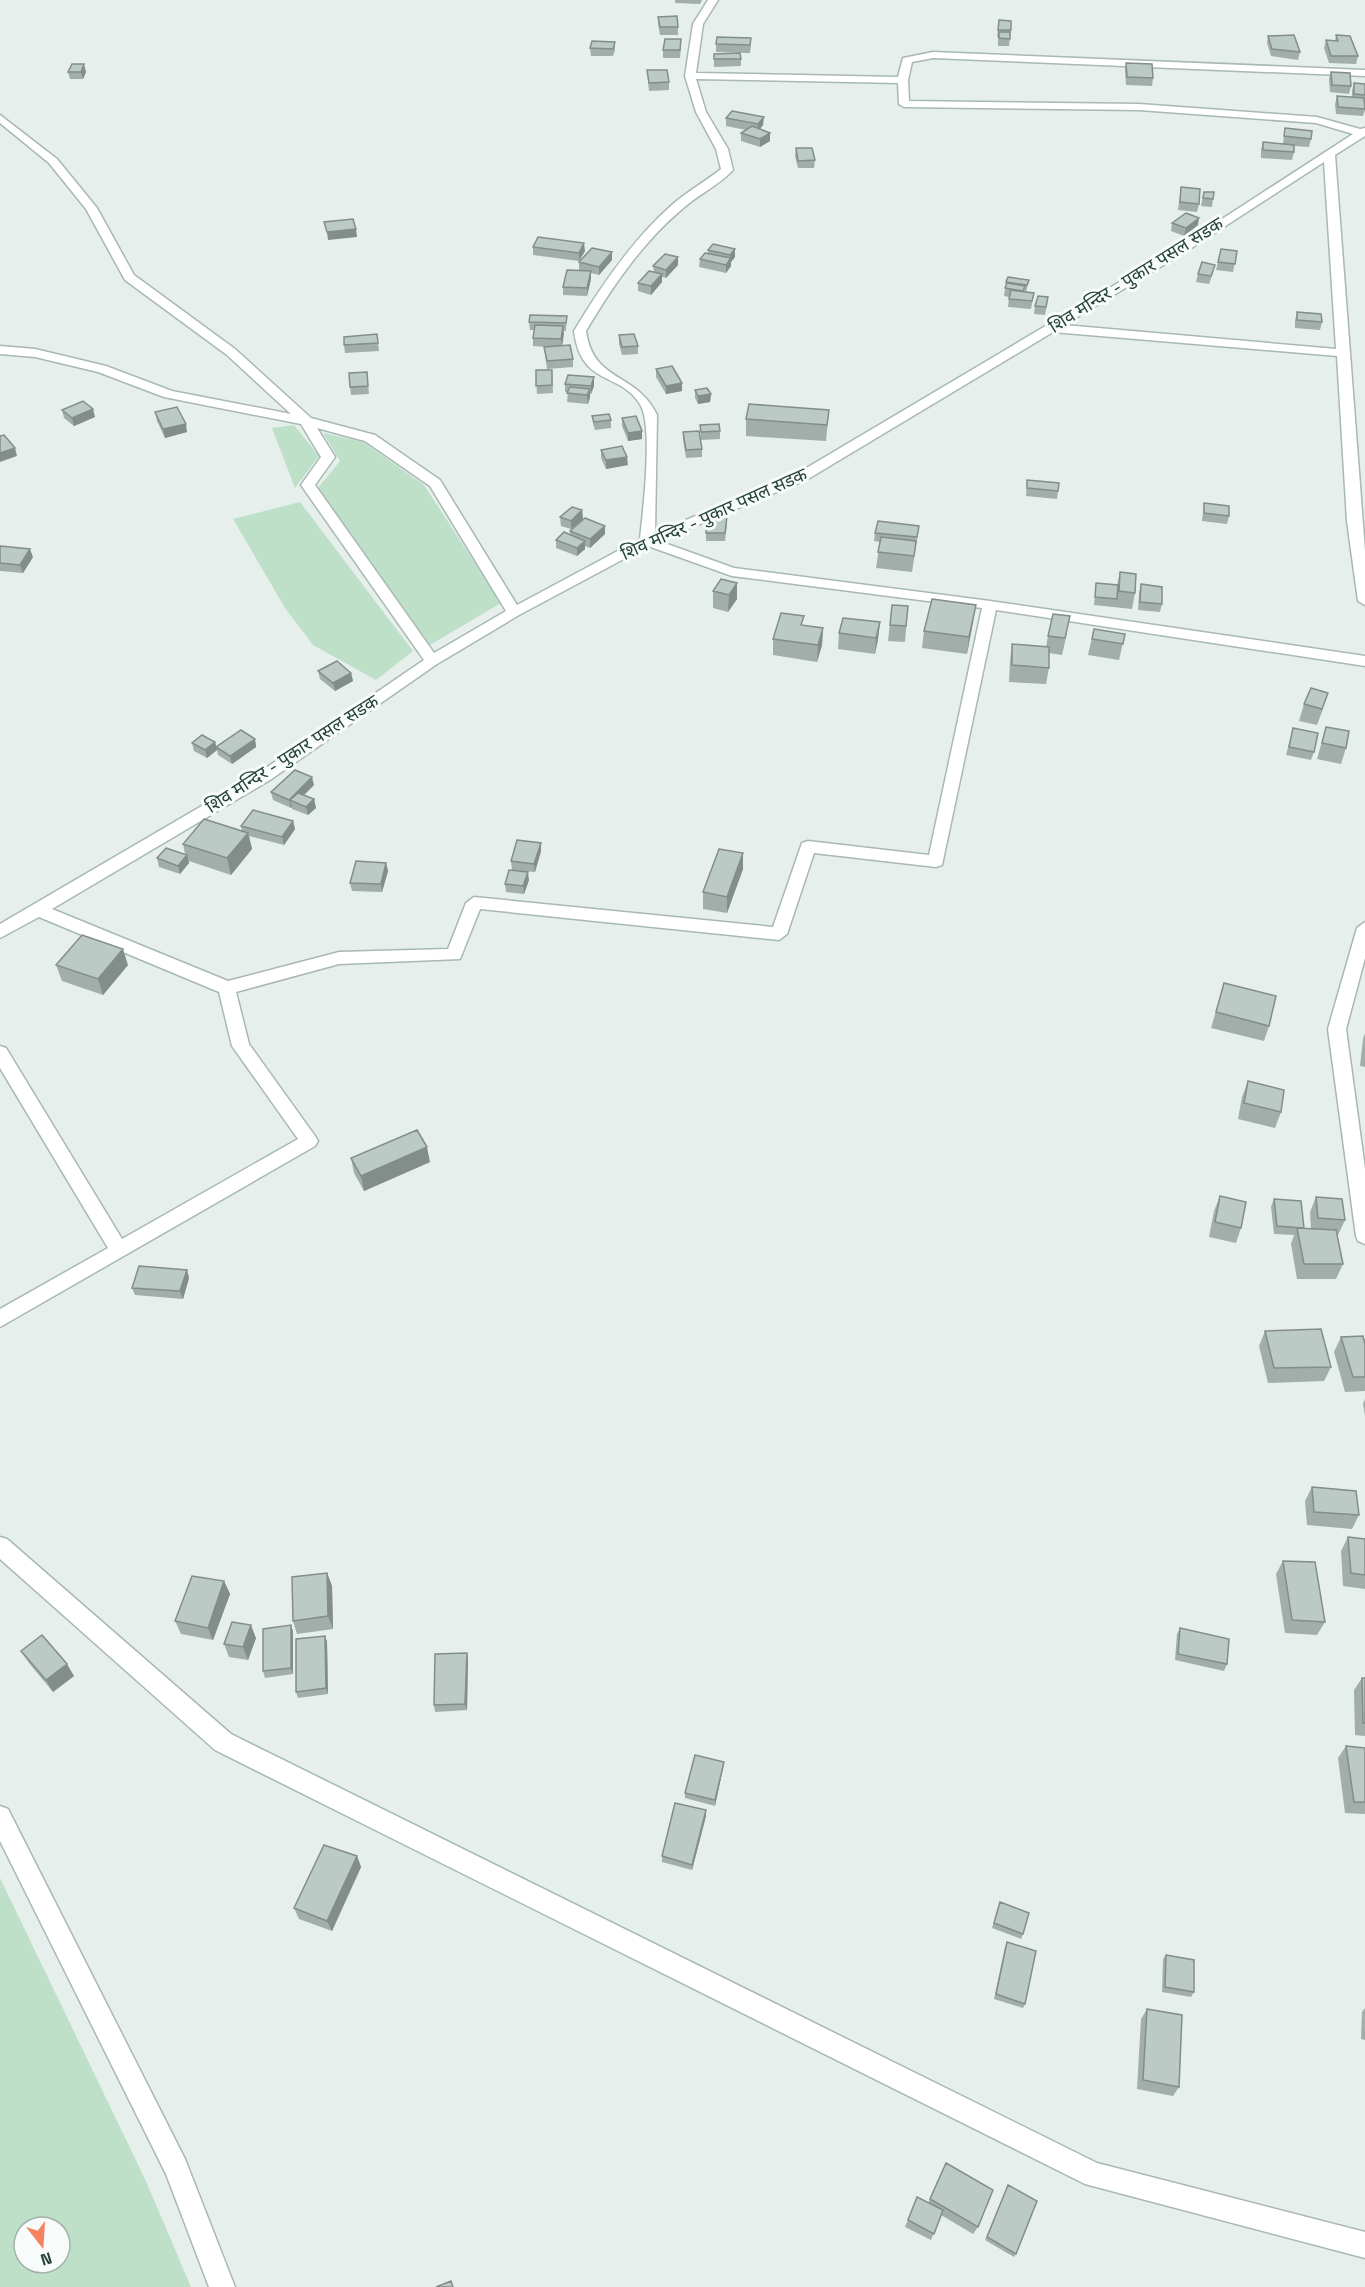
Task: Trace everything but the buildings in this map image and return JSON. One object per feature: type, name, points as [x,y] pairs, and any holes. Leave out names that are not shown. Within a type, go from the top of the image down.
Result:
[{"type":"street","points":[[713,0],[698,24],[690,76],[700,111],[722,149],[727,170],[679,205],[653,230],[580,332],[582,353],[587,363],[639,398],[651,414],[654,456],[647,541],[732,572],[990,605],[1365,661]]},
{"type":"street","points":[[1363,132],[1317,120],[1138,107],[904,104],[903,80],[907,60],[933,55],[1365,73]]},
{"type":"street","points":[[690,76],[903,80]]},
{"type":"street","points":[[0,118],[53,161],[91,208],[129,277],[231,352],[306,421],[328,457],[308,485],[432,661]]},
{"type":"street","name":"शिव मन्दिर - पुकार पसल सडक","points":[[0,932],[265,776],[432,661],[514,612],[647,541],[803,476],[1186,247],[1363,132]]},
{"type":"street","points":[[1329,152],[1354,521],[1365,602]]},
{"type":"street","points":[[1052,328],[1341,353]]},
{"type":"street","points":[[0,350],[35,352],[102,369],[169,394],[306,421],[370,438],[435,483],[514,612]]},
{"type":"street","points":[[39,909],[227,988],[339,958],[454,955],[474,903],[779,934],[808,847],[936,861],[990,605]]},
{"type":"street","points":[[1365,928],[1337,1029],[1365,1236]]},
{"type":"street","points":[[0,1319],[309,1142],[241,1046],[227,988]]},
{"type":"street","points":[[0,1053],[119,1250]]},
{"type":"street","points":[[0,1546],[223,1742],[1094,2175],[1365,2245]]},
{"type":"street","points":[[0,1817],[176,2168],[222,2287]]},
{"type":"green space","points":[[294,425],[319,456],[295,488],[272,428]]},
{"type":"green space","points":[[323,433],[363,442],[424,485],[501,603],[430,645],[318,488],[340,461]]},
{"type":"green space","points":[[300,502],[413,651],[376,680],[313,645],[285,608],[233,519]]},
{"type":"green space","points":[[0,1878],[145,2179],[191,2287],[0,2287]]}]
